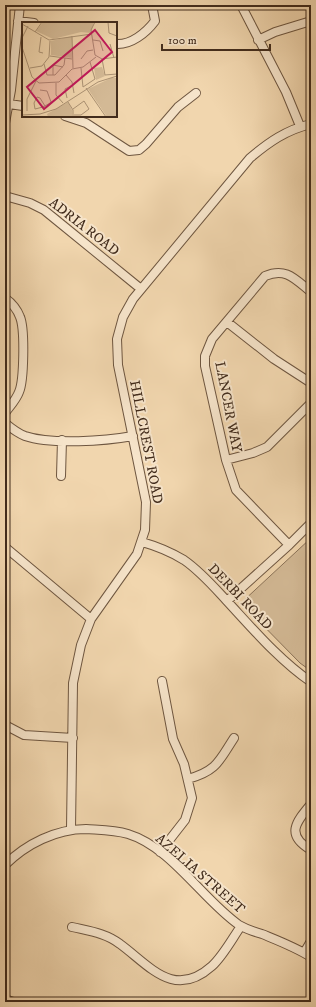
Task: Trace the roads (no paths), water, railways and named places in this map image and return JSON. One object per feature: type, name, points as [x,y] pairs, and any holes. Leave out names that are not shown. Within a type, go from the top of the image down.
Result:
[{"type":"street","points":[[5,123],[9,104],[20,5]]},
{"type":"street","points":[[117,44],[123,44],[131,41],[149,29],[155,21],[152,5]]},
{"type":"street","points":[[241,5],[286,92],[300,126]]},
{"type":"street","points":[[18,21],[26,22]]},
{"type":"street","points":[[258,40],[275,32],[311,21]]},
{"type":"street","points":[[68,117],[86,123],[129,151],[139,150],[178,107],[196,93]]},
{"type":"street","points":[[9,104],[22,106]]},
{"type":"street","name":"HILLCREST ROAD","points":[[71,829],[73,683],[81,645],[91,619],[137,554],[145,530],[146,502],[118,365],[117,339],[123,317],[141,289],[250,158],[269,141],[300,126],[311,124]]},
{"type":"street","name":"ADRIA ROAD","points":[[5,196],[30,203],[44,210],[141,289]]},
{"type":"street","name":"LANCER WAY","points":[[289,545],[236,490],[226,460],[205,366],[205,356],[212,339],[265,276],[276,272],[287,274],[311,292]]},
{"type":"street","points":[[5,298],[13,304],[18,313],[23,332],[22,379],[20,391],[5,413]]},
{"type":"street","points":[[227,322],[274,359],[311,384]]},
{"type":"street","points":[[226,460],[253,453],[267,447],[311,403]]},
{"type":"street","points":[[5,423],[14,431],[25,436],[38,439],[86,441],[132,436]]},
{"type":"street","points":[[61,476],[62,440]]},
{"type":"street","points":[[226,601],[289,545],[311,523]]},
{"type":"street","name":"DERBI ROAD","points":[[142,542],[159,547],[184,560],[211,583],[226,601],[299,674],[311,682]]},
{"type":"street","points":[[5,547],[91,619]]},
{"type":"street","points":[[160,852],[185,820],[192,798],[188,779],[173,739],[162,681]]},
{"type":"street","points":[[5,725],[24,735],[73,738]]},
{"type":"street","points":[[188,779],[204,775],[214,767],[234,738]]},
{"type":"street","points":[[311,804],[300,818],[295,828],[296,836],[300,843],[311,850]]},
{"type":"street","name":"AZELIA STREET","points":[[7,861],[37,841],[71,829],[104,830],[128,834],[160,852],[196,884],[221,910],[241,926],[307,955]]},
{"type":"street","points":[[72,927],[103,934],[120,944],[156,974],[168,979],[182,980],[197,976],[213,965],[241,926]]},
{"type":"street","points":[[307,955],[311,941]]},
{"type":"street","points":[[5,999],[13,1002]]}]
